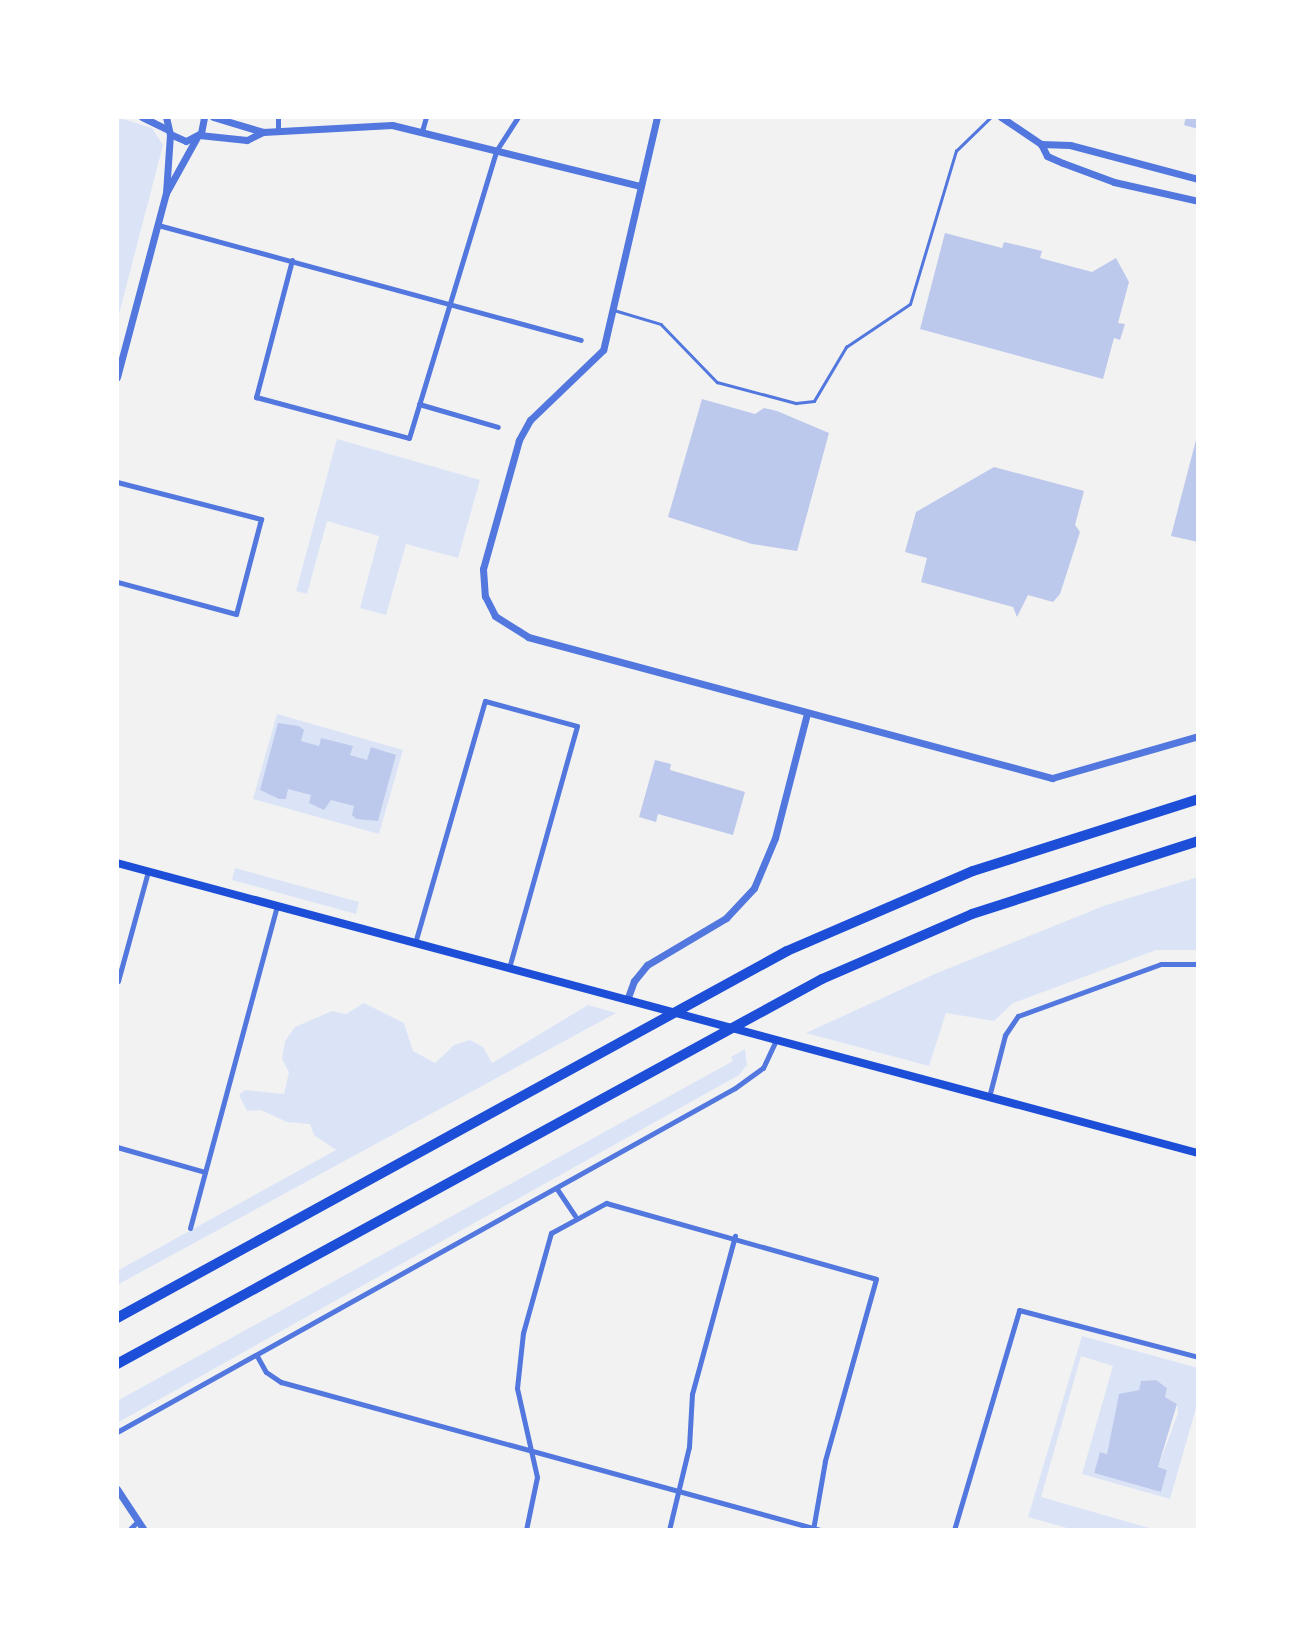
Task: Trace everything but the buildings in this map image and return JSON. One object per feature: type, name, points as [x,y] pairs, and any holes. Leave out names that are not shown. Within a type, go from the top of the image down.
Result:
[{"type":"highway","points":[[117,1318],[718,986],[935,885],[1198,799]]},
{"type":"highway","points":[[117,1364],[776,1002],[972,914],[1198,841]]},
{"type":"main road","points":[[117,863],[1198,1153]]},
{"type":"street","points":[[142,117],[186,141],[198,136],[247,140],[263,132]]},
{"type":"street","points":[[117,377],[166,193],[169,131],[166,117]]},
{"type":"street","points":[[166,193],[198,136],[204,117]]},
{"type":"street","points":[[213,117],[263,132],[392,125],[640,186]]},
{"type":"street","points":[[278,117],[278,131]]},
{"type":"street","points":[[422,131],[426,117]]},
{"type":"street","points":[[292,260],[256,397],[409,438],[449,302],[463,271],[496,151],[518,117]]},
{"type":"street","points":[[657,117],[603,350],[522,431],[483,569],[488,604],[507,627],[528,637],[1052,778],[1198,736]]},
{"type":"street","points":[[1001,117],[1041,144],[1047,156],[1089,174],[1198,201]]},
{"type":"street","points":[[1041,144],[1070,145],[1198,179]]},
{"type":"street","points":[[158,225],[581,340]]},
{"type":"street","points":[[419,404],[498,427]]},
{"type":"street","points":[[117,482],[261,519],[236,614],[117,582]]},
{"type":"street","points":[[415,943],[485,701],[512,708],[577,726],[509,968]]},
{"type":"street","points":[[627,1000],[634,981],[647,965],[737,909],[759,879],[775,838],[807,713]]},
{"type":"street","points":[[118,981],[148,871]]},
{"type":"street","points":[[190,1228],[277,906]]},
{"type":"street","points":[[989,1097],[1008,1028],[1025,1012],[1161,964],[1198,964]]},
{"type":"street","points":[[117,1432],[750,1079],[763,1068],[775,1040]]},
{"type":"street","points":[[117,1147],[205,1172]]},
{"type":"street","points":[[557,1189],[575,1216]]},
{"type":"street","points":[[526,1530],[537,1477],[517,1388],[520,1346],[549,1238],[575,1216],[606,1203],[735,1236],[876,1279],[825,1461],[813,1529]]},
{"type":"street","points":[[669,1530],[689,1447],[692,1394],[735,1236]]},
{"type":"street","points":[[954,1530],[1019,1310],[1198,1357]]},
{"type":"street","points":[[257,1356],[267,1372],[281,1382],[820,1530]]},
{"type":"street","points":[[117,1489],[144,1530]]},
{"type":"street","points":[[129,1530],[137,1522]]},
{"type":"lane","points":[[614,310],[661,324],[717,382],[796,403],[814,401],[846,347],[910,304],[956,151],[991,117]]},
{"type":"shaded area","points":[[117,117],[152,128],[163,145],[119,314]]},
{"type":"shaded area","points":[[337,439],[480,480],[458,558],[406,544],[386,615],[360,608],[379,536],[327,521],[307,594],[296,591]]},
{"type":"shaded area","points":[[277,714],[403,750],[379,834],[253,799]]},
{"type":"shaded area","points":[[235,868],[359,902],[356,914],[232,880]]},
{"type":"shaded area","points":[[1198,877],[1198,950],[1156,950],[1013,1003],[994,1021],[946,1013],[929,1066],[806,1033],[937,973],[1106,905]]},
{"type":"shaded area","points":[[364,1003],[404,1023],[413,1051],[435,1063],[454,1045],[470,1040],[483,1047],[492,1063],[588,1005],[616,1013],[117,1285],[117,1271],[336,1150],[314,1135],[310,1124],[287,1122],[261,1110],[247,1111],[239,1095],[245,1090],[284,1094],[289,1072],[282,1059],[285,1041],[295,1027],[332,1011],[346,1014]]},
{"type":"shaded area","points":[[745,1049],[747,1065],[739,1075],[117,1423],[117,1401],[733,1061],[731,1057]]},
{"type":"shaded area","points":[[1082,1336],[1198,1368],[1198,1401],[1170,1499],[1082,1474],[1113,1366],[1081,1356],[1041,1497],[1156,1530],[1074,1530],[1028,1517]],"holes":[[[1156,1380],[1167,1388],[1165,1397],[1177,1404],[1178,1413],[1158,1467],[1167,1470],[1161,1492],[1094,1473],[1100,1452],[1107,1454],[1119,1395],[1139,1390],[1142,1381]]]}]
